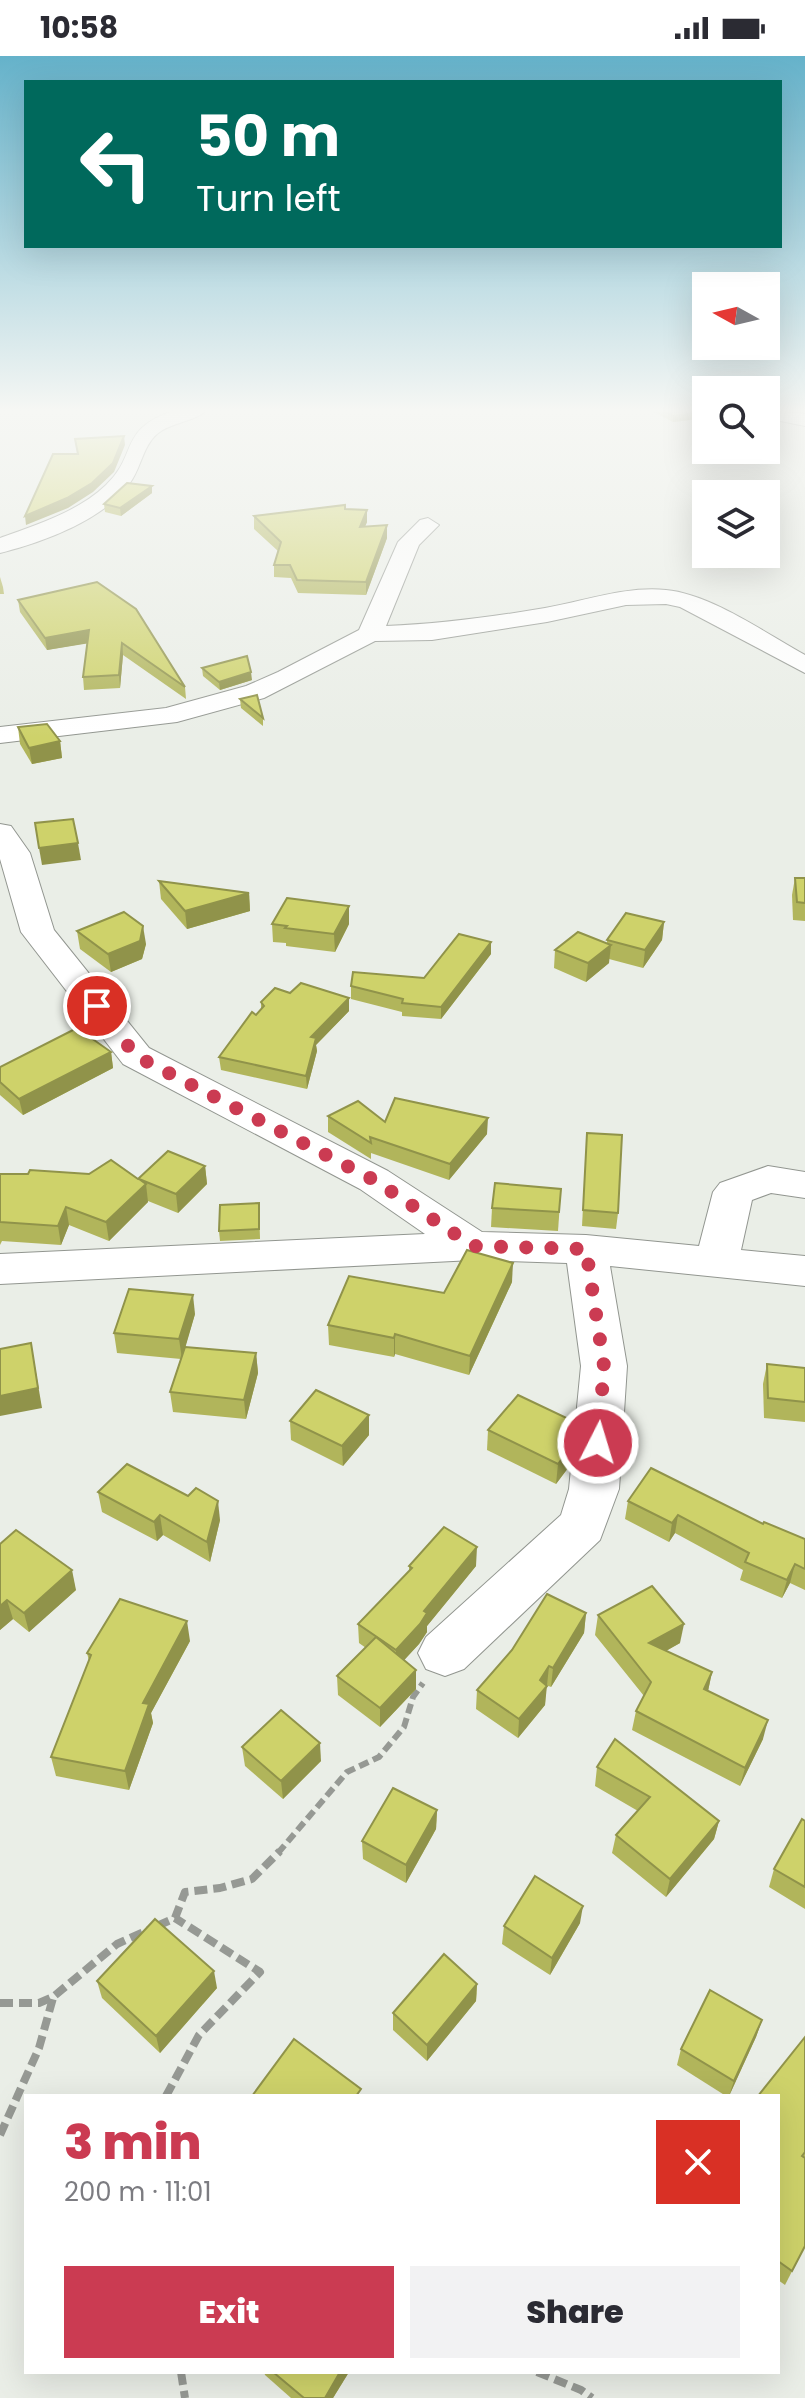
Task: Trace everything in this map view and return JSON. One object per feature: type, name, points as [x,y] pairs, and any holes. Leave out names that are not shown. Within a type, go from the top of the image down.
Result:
[{"type":"street","points":[[0,546],[61,519]]},
{"type":"street","points":[[370,634],[409,542],[428,525]]},
{"type":"street","points":[[0,735],[167,716],[255,692],[370,634],[432,632],[547,615],[626,598],[666,597],[688,602],[805,665]]},
{"type":"street","points":[[0,833],[14,853],[38,932],[136,1056],[374,1180],[473,1246]]},
{"type":"street","points":[[717,1263],[734,1192],[768,1179],[805,1185]]},
{"type":"street","points":[[0,1269],[473,1246],[586,1249],[805,1271]]},
{"type":"street","points":[[445,1653],[582,1526],[594,1489],[604,1366],[586,1249]]},
{"type":"path","points":[[0,2003],[39,2003],[53,1997],[117,1944],[175,1918],[185,1892],[220,1888],[252,1879],[296,1835],[320,1801],[347,1772],[379,1757],[404,1727],[413,1697],[445,1653]]},
{"type":"path","points":[[167,2094],[199,2035],[260,1972],[175,1918]]},
{"type":"path","points":[[0,2135],[39,2048],[53,1997]]},
{"type":"path","points":[[181,2374],[185,2398]]},
{"type":"path","points":[[542,2374],[581,2390],[592,2398]]},
{"type":"building","points":[[257,519],[363,519],[360,527],[387,525],[366,582],[297,580],[290,565],[274,565],[281,542]]},
{"type":"building","points":[[97,582],[136,609],[185,687],[122,643],[119,675],[83,677],[89,630],[45,638],[18,600]]},
{"type":"building","points":[[247,656],[251,672],[219,682],[202,668]]},
{"type":"building","points":[[257,695],[263,718],[240,699]]},
{"type":"building","points":[[47,724],[60,741],[29,748],[18,727]]},
{"type":"building","points":[[73,819],[78,843],[39,848],[35,823]]},
{"type":"building","points":[[795,878],[805,878],[805,903],[797,902]]},
{"type":"building","points":[[159,881],[249,893],[185,911]]},
{"type":"building","points":[[287,898],[349,906],[334,934],[272,924]]},
{"type":"building","points":[[124,912],[143,926],[140,941],[108,954],[77,931]]},
{"type":"building","points":[[626,913],[664,922],[645,950],[607,940]]},
{"type":"building","points":[[578,932],[611,945],[588,963],[555,950]]},
{"type":"building","points":[[459,934],[491,942],[441,1007],[402,1003],[403,999],[351,986],[353,972],[424,978]]},
{"type":"building","points":[[301,983],[349,998],[311,1037],[316,1038],[306,1076],[219,1057],[252,1012],[256,1015],[264,1006],[261,1002],[275,988],[290,993]]},
{"type":"building","points":[[77,1028],[111,1052],[19,1099],[0,1082],[0,1067]]},
{"type":"building","points":[[395,1098],[488,1118],[450,1164],[370,1137],[371,1143],[328,1116],[358,1101],[385,1122]]},
{"type":"building","points":[[587,1133],[622,1135],[618,1213],[583,1210]]},
{"type":"building","points":[[168,1151],[205,1166],[176,1194],[139,1179],[146,1184],[106,1222],[66,1207],[58,1226],[0,1222],[0,1174],[28,1174],[30,1170],[89,1174],[111,1160],[138,1179]]},
{"type":"building","points":[[495,1183],[561,1189],[559,1212],[492,1208]]},
{"type":"building","points":[[259,1203],[259,1229],[219,1231],[220,1205]]},
{"type":"building","points":[[467,1250],[513,1263],[470,1356],[395,1334],[394,1338],[328,1325],[349,1276],[444,1293]]},
{"type":"building","points":[[129,1289],[193,1295],[179,1339],[114,1333]]},
{"type":"building","points":[[31,1343],[38,1388],[0,1396],[0,1349]]},
{"type":"building","points":[[185,1347],[256,1353],[244,1400],[170,1392]]},
{"type":"building","points":[[767,1364],[805,1368],[805,1402],[768,1398]]},
{"type":"building","points":[[316,1390],[369,1415],[342,1446],[290,1421]]},
{"type":"building","points":[[518,1395],[573,1421],[570,1448],[558,1464],[488,1430]]},
{"type":"building","points":[[127,1464],[188,1496],[196,1488],[218,1501],[207,1542],[160,1515],[154,1522],[98,1492]]},
{"type":"building","points":[[651,1468],[763,1524],[805,1539],[805,1569],[795,1564],[787,1580],[745,1562],[749,1553],[678,1515],[672,1523],[628,1501]]},
{"type":"building","points":[[444,1527],[477,1547],[424,1611],[427,1613],[420,1624],[396,1650],[358,1624],[412,1568],[409,1566]]},
{"type":"building","points":[[16,1530],[72,1570],[24,1613],[7,1600],[0,1606],[0,1544]]},
{"type":"building","points":[[652,1586],[684,1624],[649,1643],[712,1672],[704,1689],[768,1720],[745,1768],[636,1711],[651,1682],[598,1615]]},
{"type":"building","points":[[547,1594],[586,1613],[553,1668],[549,1666],[540,1680],[547,1686],[519,1719],[477,1690],[512,1650]]},
{"type":"building","points":[[120,1599],[187,1621],[143,1703],[149,1704],[125,1771],[51,1757],[91,1655],[87,1653]]},
{"type":"building","points":[[376,1637],[416,1670],[380,1708],[337,1676]]},
{"type":"building","points":[[281,1710],[320,1743],[281,1781],[242,1747]]},
{"type":"building","points":[[615,1739],[719,1821],[670,1879],[616,1835],[650,1797],[597,1767]]},
{"type":"building","points":[[393,1788],[437,1810],[406,1865],[362,1841]]},
{"type":"building","points":[[802,1819],[805,1821],[805,1887],[774,1869]]},
{"type":"building","points":[[535,1876],[583,1906],[552,1958],[504,1926]]},
{"type":"building","points":[[155,1919],[214,1971],[156,2036],[97,1981]]},
{"type":"building","points":[[444,1954],[477,1984],[427,2045],[393,2013]]},
{"type":"building","points":[[710,1990],[762,2020],[734,2081],[681,2049]]},
{"type":"building","points":[[805,2037],[805,2152],[802,2156],[805,2158],[805,2246],[792,2271],[780,2262],[780,2094],[760,2094]]},
{"type":"building","points":[[294,2039],[361,2089],[357,2094],[253,2094]]},
{"type":"building","points":[[275,2374],[339,2374],[325,2398],[304,2398]]},
{"type":"route","points":[[97,1006],[136,1056],[374,1180],[473,1246],[586,1249],[604,1366],[598,1443]]}]
